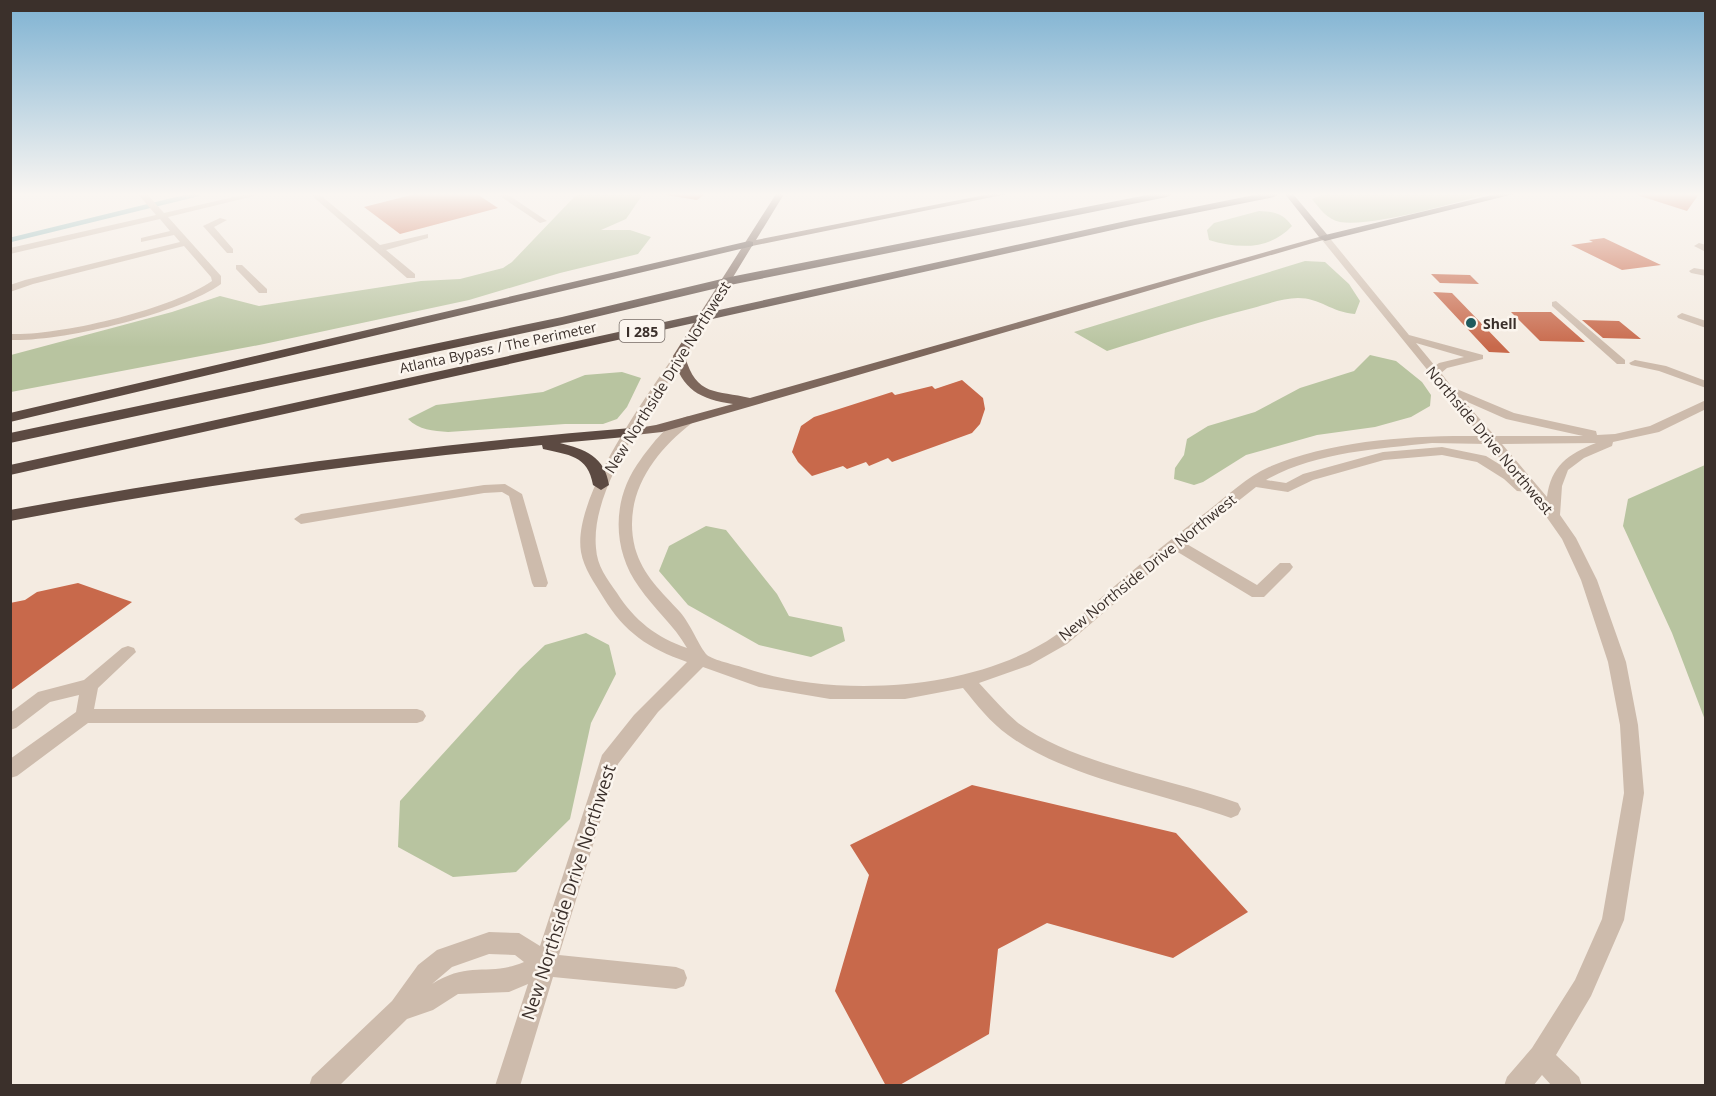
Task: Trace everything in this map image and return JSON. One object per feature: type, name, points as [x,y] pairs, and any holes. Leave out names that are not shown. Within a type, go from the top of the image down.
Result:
[{"type":"highway","name":"Atlanta Bypass / The Perimeter","points":[[10,438],[562,321],[730,281],[910,245]]},
{"type":"highway","name":"Atlanta Bypass / The Perimeter","points":[[10,470],[1030,245]]},
{"type":"highway","points":[[10,418],[746,249]]},
{"type":"highway","points":[[10,516],[164,487],[430,450],[631,433]]},
{"type":"highway","points":[[496,443],[546,446],[580,453],[595,465],[601,476],[601,485]]},
{"type":"main road","name":"New Northside Drive Northwest","points":[[679,356],[748,245]]},
{"type":"main road","points":[[746,249],[764,245]]},
{"type":"main road","points":[[631,433],[688,420],[1299,245]]},
{"type":"main road","points":[[679,356],[681,370],[687,381],[694,387],[717,397],[755,401]]},
{"type":"street","points":[[10,251],[31,245]]},
{"type":"street","points":[[10,289],[29,282],[177,245]]},
{"type":"street","points":[[10,337],[27,339],[48,336],[181,302],[211,288],[217,282],[216,276],[188,245]]},
{"type":"street","points":[[225,245],[230,251]]},
{"type":"street","points":[[374,245],[411,276]]},
{"type":"street","points":[[378,249],[392,245]]},
{"type":"street","name":"Northside Drive Northwest","points":[[1330,245],[1445,387],[1534,489],[1569,538],[1589,580],[1617,662],[1629,725],[1634,794],[1613,920],[1583,988],[1541,1058],[1516,1086]]},
{"type":"street","points":[[239,267],[263,291]]},
{"type":"street","points":[[1694,271],[1706,273]]},
{"type":"street","points":[[1556,304],[1621,362]]},
{"type":"street","points":[[1682,316],[1706,325]]},
{"type":"street","points":[[1405,337],[1479,357],[1443,365],[1434,373]]},
{"type":"street","name":"New Northside Drive Northwest","points":[[679,356],[601,485],[592,513],[588,550],[592,567],[619,610],[639,631],[664,647],[759,680],[830,692],[905,692],[967,681],[1024,660],[1060,640],[1253,482],[1274,470],[1307,459],[1358,447],[1432,439],[1565,441],[1618,438]]},
{"type":"street","points":[[1635,363],[1662,368],[1706,385]]},
{"type":"street","points":[[1445,387],[1476,403],[1510,416],[1618,438]]},
{"type":"street","points":[[1553,516],[1553,489],[1555,478],[1562,466],[1589,450],[1618,438],[1654,429],[1706,404]]},
{"type":"street","name":"New Northside Drive Northwest","points":[[688,420],[663,438],[639,471],[628,498],[626,541],[636,570],[646,587],[686,631],[701,659]]},
{"type":"street","points":[[1253,482],[1288,488],[1308,477],[1383,456],[1442,452],[1481,459],[1509,476],[1553,516]]},
{"type":"street","points":[[301,519],[473,491],[505,488],[515,494],[540,583]]},
{"type":"street","points":[[1175,544],[1258,593],[1285,567]]},
{"type":"street","points":[[10,723],[44,697],[90,685],[128,652]]},
{"type":"street","name":"New Northside Drive Northwest","points":[[507,1086],[609,761],[630,729],[660,696],[701,659]]},
{"type":"street","points":[[967,681],[998,715],[1018,732],[1039,744],[1090,764],[1231,809]]},
{"type":"street","points":[[84,716],[90,685]]},
{"type":"street","points":[[10,770],[84,716],[417,716]]},
{"type":"street","points":[[321,1086],[400,1009],[426,973],[445,958],[468,948],[489,943],[519,944],[545,965]]},
{"type":"street","points":[[400,1009],[424,1002],[454,983],[470,980],[509,980],[545,965],[676,978]]},
{"type":"street","points":[[1541,1058],[1570,1086]]},
{"type":"green space","points":[[528,245],[645,245],[638,254],[560,273],[469,300],[264,344],[11,392],[11,355],[172,312],[220,296],[259,306],[421,281],[460,279],[503,268]]},
{"type":"green space","points":[[1305,261],[1325,262],[1349,284],[1360,301],[1355,314],[1339,311],[1306,299],[1287,299],[1107,351],[1074,332]]},
{"type":"green space","points":[[1370,355],[1396,361],[1422,382],[1431,395],[1430,406],[1411,417],[1375,427],[1317,435],[1246,455],[1203,482],[1194,485],[1174,479],[1175,468],[1184,455],[1187,439],[1208,426],[1255,412],[1300,388],[1354,371]]},
{"type":"green space","points":[[622,372],[641,378],[627,407],[617,419],[603,424],[565,424],[448,432],[422,428],[408,419],[436,405],[543,392],[585,375]]},
{"type":"green space","points":[[1705,465],[1705,720],[1672,633],[1623,526],[1628,499]]},
{"type":"green space","points":[[706,526],[726,530],[777,594],[789,616],[842,627],[845,641],[811,657],[759,645],[688,605],[659,571],[669,546]]},
{"type":"green space","points":[[586,633],[609,645],[616,674],[591,723],[570,819],[516,872],[453,877],[398,847],[400,801],[520,669],[545,645]]},
{"type":"building","points":[[1571,245],[1619,245],[1661,265],[1622,270]]},
{"type":"building","points":[[1431,274],[1470,275],[1479,284],[1440,283]]},
{"type":"building","name":"Shell","points":[[1433,292],[1452,293],[1510,353],[1489,352]]},
{"type":"building","points":[[1511,312],[1551,312],[1585,342],[1540,341]]},
{"type":"building","points":[[1582,320],[1619,321],[1641,339],[1603,338]]},
{"type":"building","points":[[962,380],[983,398],[985,409],[980,424],[972,433],[892,462],[888,458],[869,466],[866,462],[847,469],[843,466],[812,476],[792,452],[801,426],[814,417],[892,392],[895,395],[932,386],[935,389]]},
{"type":"building","points":[[78,583],[132,602],[10,691],[10,603],[25,600],[37,592]]},
{"type":"building","points":[[972,785],[1176,833],[1248,912],[1173,958],[1047,923],[998,949],[989,1034],[898,1086],[886,1086],[835,991],[869,875],[850,845]]},
{"type":"place","name":"Shell","points":[[1471,323]]}]
